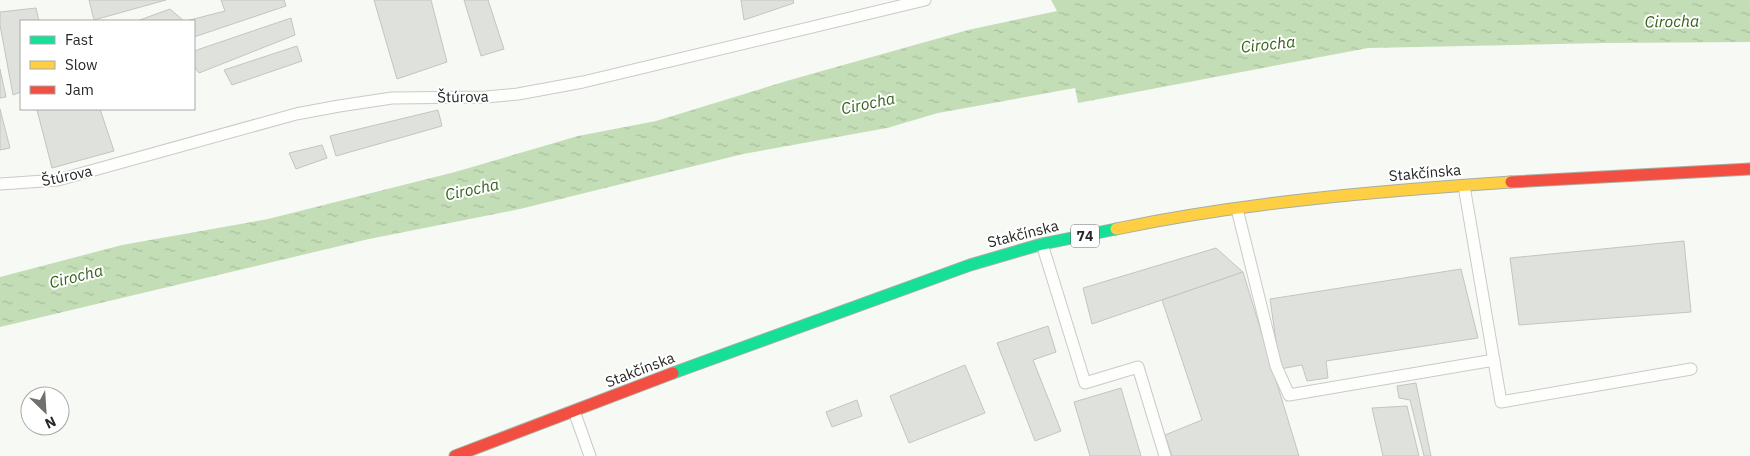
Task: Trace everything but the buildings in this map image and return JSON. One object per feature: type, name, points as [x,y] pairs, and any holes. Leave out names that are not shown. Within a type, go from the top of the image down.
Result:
[{"type":"main road","name":"Stakčínska","points":[[454,456],[972,263],[1042,244],[1237,208],[1464,184],[1750,169]]},
{"type":"lane","name":"Štúrova","points":[[0,184],[58,180],[296,114],[339,106],[392,98],[494,97],[574,84],[925,0]]},
{"type":"lane","points":[[1464,184],[1500,402],[1691,369]]},
{"type":"lane","points":[[1237,208],[1276,366],[1289,395],[1494,360]]},
{"type":"lane","points":[[1042,244],[1085,383],[1138,367],[1165,456]]},
{"type":"lane","points":[[574,411],[590,456]]},
{"type":"water","name":"Cirocha","points":[[1051,0],[1750,0],[1750,42],[1368,48],[1078,103],[1075,88],[938,113],[887,128],[743,154],[520,209],[369,239],[0,327],[0,277],[122,245],[268,219],[455,172],[578,136],[656,121],[790,80],[968,30],[1057,11]]},
{"type":"traffic: fast","points":[[673,373],[970,265],[1042,244],[1116,229]]},
{"type":"traffic: slow","points":[[1116,229],[1214,212],[1313,199],[1511,182]]},
{"type":"traffic: jam","points":[[1511,182],[1750,169]]},
{"type":"traffic: jam","points":[[455,456],[673,373]]}]
